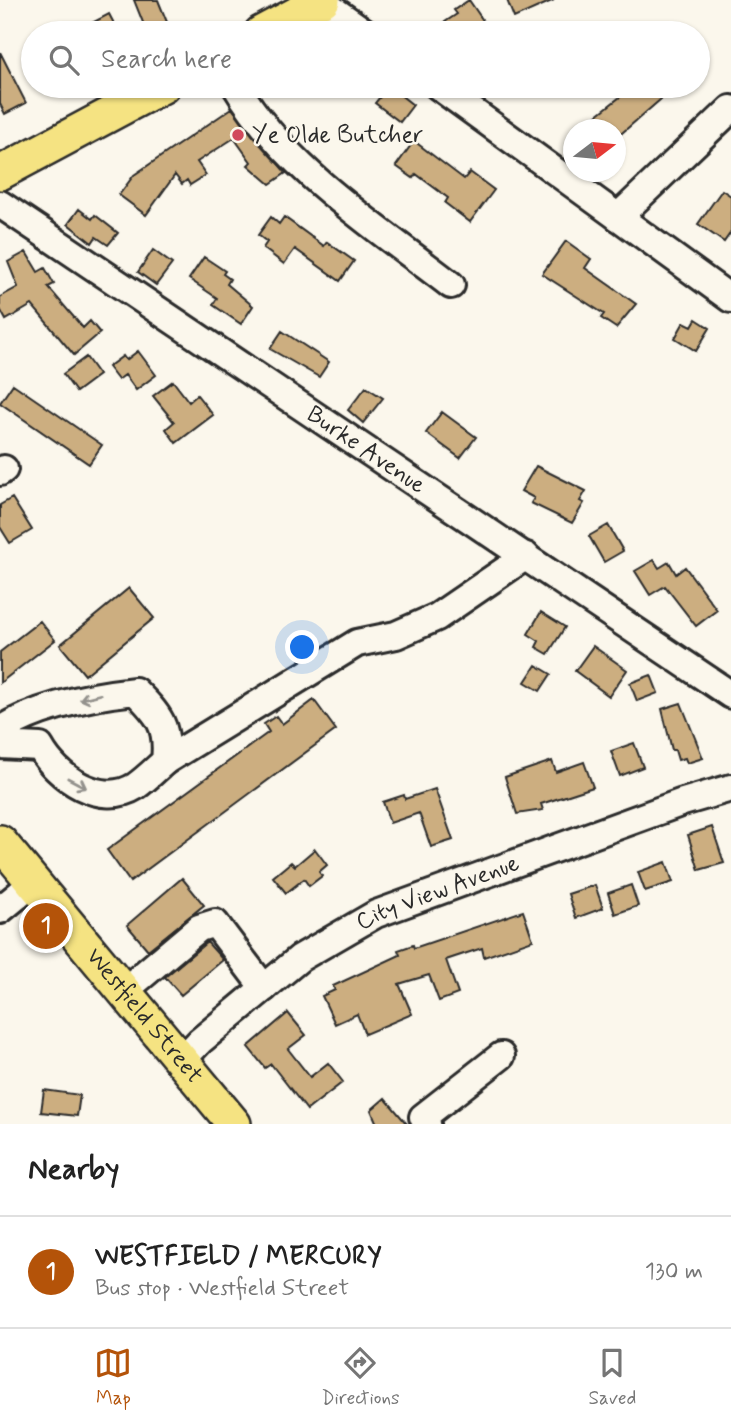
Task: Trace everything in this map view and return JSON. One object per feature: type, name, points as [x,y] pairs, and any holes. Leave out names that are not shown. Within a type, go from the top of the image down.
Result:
[{"type":"main road","points":[[284,21],[322,1]]},
{"type":"main road","points":[[0,173],[141,98]]},
{"type":"main road","name":"Westfield Street","points":[[0,842],[234,1124]]},
{"type":"street","points":[[322,1],[350,21]]},
{"type":"street","points":[[245,98],[279,145],[339,198],[452,285]]},
{"type":"street","points":[[454,98],[731,299]]},
{"type":"street","points":[[618,217],[731,108]]},
{"type":"street","name":"Burke Avenue","points":[[0,204],[731,695]]},
{"type":"street","points":[[45,710],[40,747],[46,758],[75,786],[107,793],[134,787],[165,761],[357,643],[396,635],[437,617],[526,556]]},
{"type":"street","points":[[0,730],[45,710],[97,695],[135,691],[159,715],[167,741],[165,761]]},
{"type":"street","points":[[0,745],[40,747]]},
{"type":"street","name":"City View Avenue","points":[[180,1062],[300,958],[376,914],[683,802],[731,789]]},
{"type":"street","points":[[0,910],[33,883]]},
{"type":"street","points":[[123,992],[199,929],[215,923],[264,988]]},
{"type":"street","points":[[427,1124],[423,1117],[501,1056]]},
{"type":"building","points":[[134,0],[158,0],[167,21],[142,21]]},
{"type":"building","points":[[469,0],[483,21],[446,21],[457,14],[454,10]]},
{"type":"building","points":[[507,0],[554,0],[514,18]]},
{"type":"building","points":[[109,14],[113,21],[96,21]]},
{"type":"building","points":[[0,52],[21,98],[26,103],[5,114],[0,104]]},
{"type":"building","points":[[379,98],[404,98],[413,105],[400,122],[375,103]]},
{"type":"building","points":[[619,98],[662,98],[626,129],[626,119],[592,119]]},
{"type":"building","points":[[232,108],[286,173],[270,184],[248,165],[251,162],[234,138],[197,162],[206,175],[190,185],[187,180],[182,184],[175,175],[146,215],[119,195],[134,175]]},
{"type":"building","points":[[414,141],[464,179],[470,172],[494,190],[470,222],[445,203],[448,198],[416,174],[413,178],[396,166]]},
{"type":"building","points":[[722,190],[731,196],[731,232],[724,242],[698,224]]},
{"type":"building","points":[[79,209],[92,219],[95,215],[118,233],[108,245],[96,237],[92,243],[68,224]]},
{"type":"building","points":[[271,217],[279,224],[284,217],[324,246],[327,242],[354,261],[340,281],[295,249],[284,264],[263,248],[267,242],[258,235]]},
{"type":"building","points":[[566,241],[591,259],[585,268],[636,304],[616,328],[601,318],[604,314],[542,274]]},
{"type":"building","points":[[153,250],[172,264],[156,285],[138,272]]},
{"type":"building","points":[[26,252],[38,272],[45,268],[54,284],[48,287],[83,328],[90,321],[100,333],[74,355],[32,305],[6,320],[0,309],[0,297],[18,287],[8,262]]},
{"type":"building","points":[[204,257],[225,271],[223,274],[230,279],[227,284],[253,306],[241,324],[213,305],[217,298],[189,279]]},
{"type":"building","points":[[696,319],[710,328],[696,351],[675,338],[684,322],[692,326]]},
{"type":"building","points":[[282,331],[329,362],[319,377],[270,349]]},
{"type":"building","points":[[138,351],[156,375],[136,390],[125,375],[118,380],[108,367],[123,356],[126,360]]},
{"type":"building","points":[[86,357],[99,375],[76,392],[63,374]]},
{"type":"building","points":[[173,381],[189,402],[197,395],[213,415],[176,443],[166,429],[174,422],[153,396]]},
{"type":"building","points":[[13,384],[102,445],[89,464],[0,403]]},
{"type":"building","points":[[366,387],[383,398],[363,423],[348,410]]},
{"type":"building","points":[[442,412],[476,437],[460,458],[426,433]]},
{"type":"building","points":[[536,466],[586,491],[580,501],[584,503],[572,523],[531,503],[534,498],[521,491]]},
{"type":"building","points":[[12,498],[32,530],[10,543],[0,527],[0,505]]},
{"type":"building","points":[[608,525],[623,551],[604,562],[589,536]]},
{"type":"building","points":[[654,560],[659,568],[669,562],[676,574],[685,567],[717,610],[696,626],[665,586],[650,595],[635,571]]},
{"type":"building","points":[[129,588],[154,618],[85,675],[60,645]]},
{"type":"building","points":[[541,612],[565,627],[548,654],[536,647],[539,641],[528,634]]},
{"type":"building","points":[[40,621],[55,640],[0,683],[0,652]]},
{"type":"building","points":[[593,646],[627,670],[609,696],[575,671]]},
{"type":"building","points":[[536,665],[551,674],[540,691],[525,682]]},
{"type":"building","points":[[651,675],[658,693],[637,701],[630,683]]},
{"type":"building","points":[[314,700],[336,730],[130,882],[107,850],[269,732],[264,724],[276,716],[282,724]]},
{"type":"building","points":[[681,703],[703,758],[687,763],[685,758],[678,760],[675,750],[672,750],[662,709]]},
{"type":"building","points":[[634,743],[643,767],[620,776],[611,751]]},
{"type":"building","points":[[552,761],[556,772],[584,762],[593,787],[541,804],[543,810],[517,814],[505,777]]},
{"type":"building","points":[[435,789],[453,840],[431,847],[419,813],[390,823],[383,802],[404,795],[405,799]]},
{"type":"building","points":[[712,827],[724,863],[699,870],[688,835]]},
{"type":"building","points":[[315,849],[327,865],[319,872],[322,876],[309,886],[304,879],[286,893],[273,877],[291,862],[295,866]]},
{"type":"building","points":[[666,862],[673,882],[645,891],[638,872]]},
{"type":"building","points":[[182,878],[204,905],[148,950],[127,925]]},
{"type":"building","points":[[595,885],[603,908],[576,918],[568,894]]},
{"type":"building","points":[[631,885],[638,906],[615,914],[608,893]]},
{"type":"building","points":[[523,911],[533,940],[484,957],[482,948],[446,960],[458,994],[439,1001],[429,975],[399,984],[412,1014],[365,1034],[357,1014],[335,1024],[322,996],[335,990],[333,986],[400,955],[398,950],[413,945],[414,948]]},
{"type":"building","points":[[207,942],[223,960],[181,995],[165,977]]},
{"type":"building","points":[[288,1013],[306,1035],[288,1049],[310,1077],[328,1063],[343,1082],[307,1110],[271,1064],[265,1068],[248,1047]]},
{"type":"building","points":[[44,1090],[80,1095],[77,1116],[41,1112]]},
{"type":"building","points":[[385,1098],[407,1124],[377,1124],[371,1110]]},
{"type":"place","name":"Ye Olde Butcher","points":[[238,135]]},
{"type":"place","name":"WESTFIELD / MERCURY","points":[[46,926]]}]
